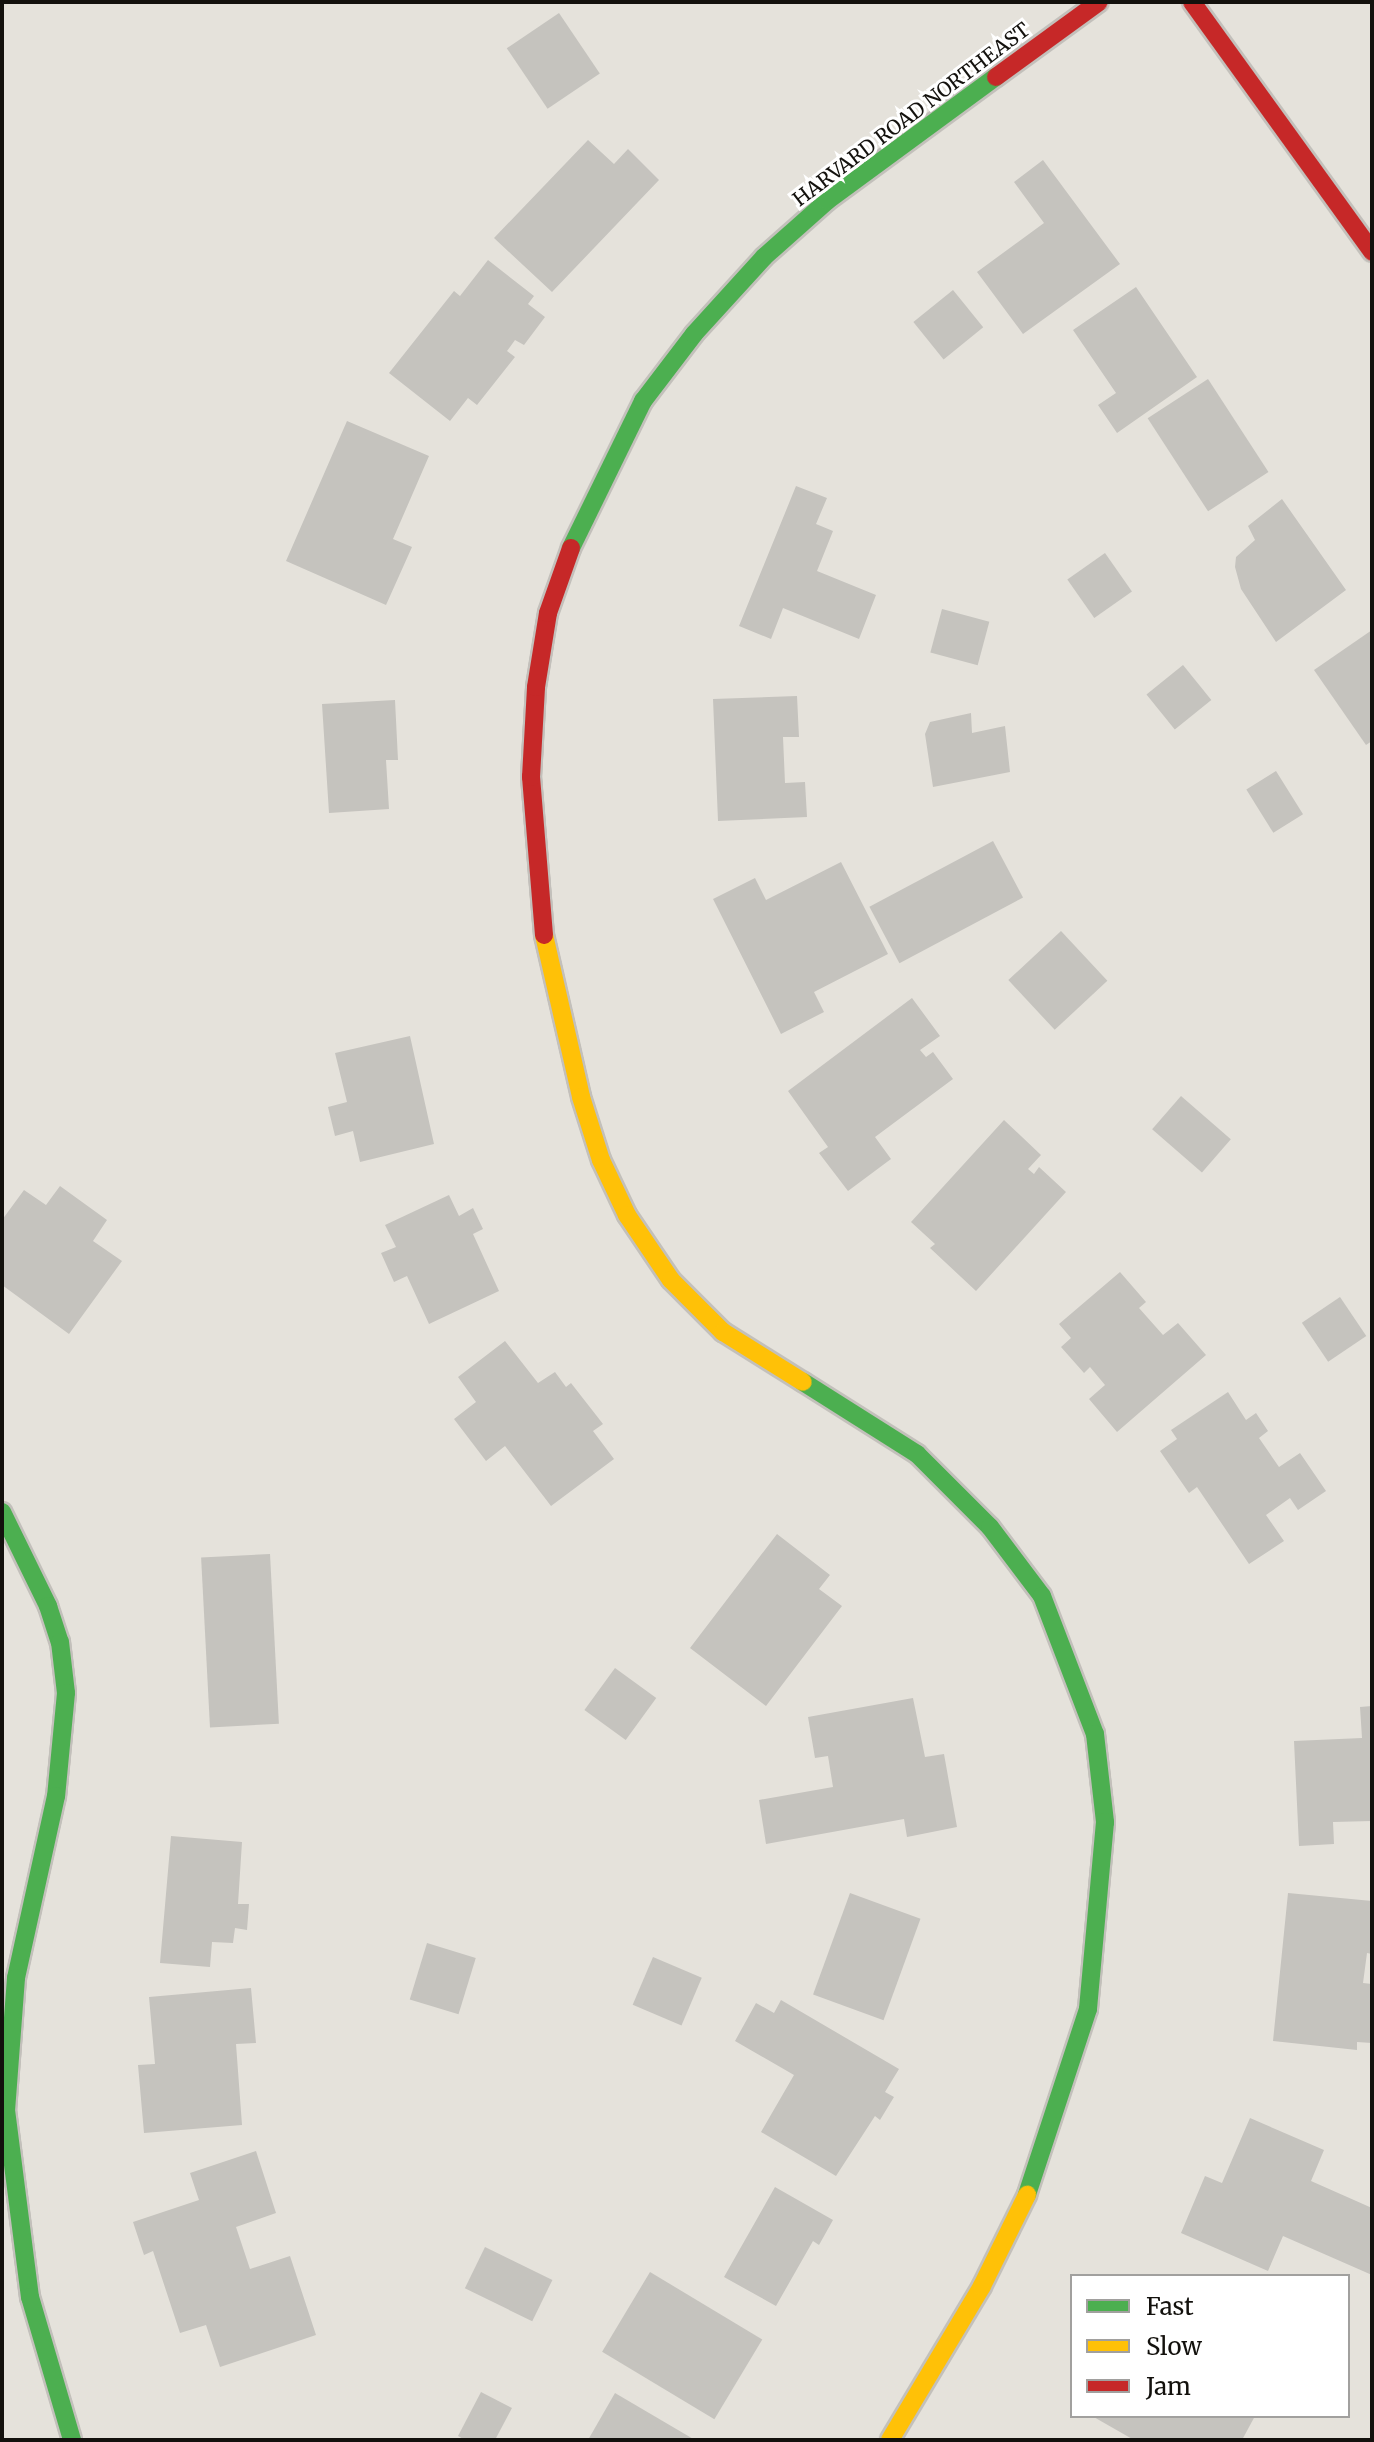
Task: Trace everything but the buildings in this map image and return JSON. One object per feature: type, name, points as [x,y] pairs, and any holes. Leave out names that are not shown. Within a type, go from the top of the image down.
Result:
[{"type":"street","name":"HARVARD ROAD NORTHEAST","points":[[890,2440],[982,2286],[1030,2188],[1088,2009],[1105,1822],[1095,1734],[1042,1596],[990,1527],[917,1454],[723,1332],[671,1280],[627,1215],[585,1110],[544,940],[531,777],[536,687],[548,613],[574,538],[643,401],[694,334],[764,257],[827,201],[1099,2]]},
{"type":"street","points":[[1192,2],[1372,252]]},
{"type":"street","points":[[2,1512],[48,1606],[60,1642],[66,1693],[56,1796],[16,1978],[6,2110],[30,2297],[72,2440]]},
{"type":"traffic: fast","points":[[571,548],[643,401],[694,334],[764,257],[827,201],[996,77]]},
{"type":"traffic: fast","points":[[803,1382],[917,1454],[990,1527],[1042,1596],[1095,1734],[1105,1822],[1088,2009],[1027,2195]]},
{"type":"traffic: fast","points":[[2,1512],[48,1606],[60,1642],[66,1693],[56,1796],[16,1978],[6,2110],[30,2297],[72,2440]]},
{"type":"traffic: slow","points":[[544,935],[581,1097],[601,1160],[627,1215],[671,1280],[723,1332],[803,1382]]},
{"type":"traffic: slow","points":[[890,2440],[982,2286],[1027,2195]]},
{"type":"traffic: jam","points":[[996,77],[1099,2]]},
{"type":"traffic: jam","points":[[1192,2],[1372,252]]},
{"type":"traffic: jam","points":[[544,935],[531,777],[536,687],[548,613],[571,548]]}]
